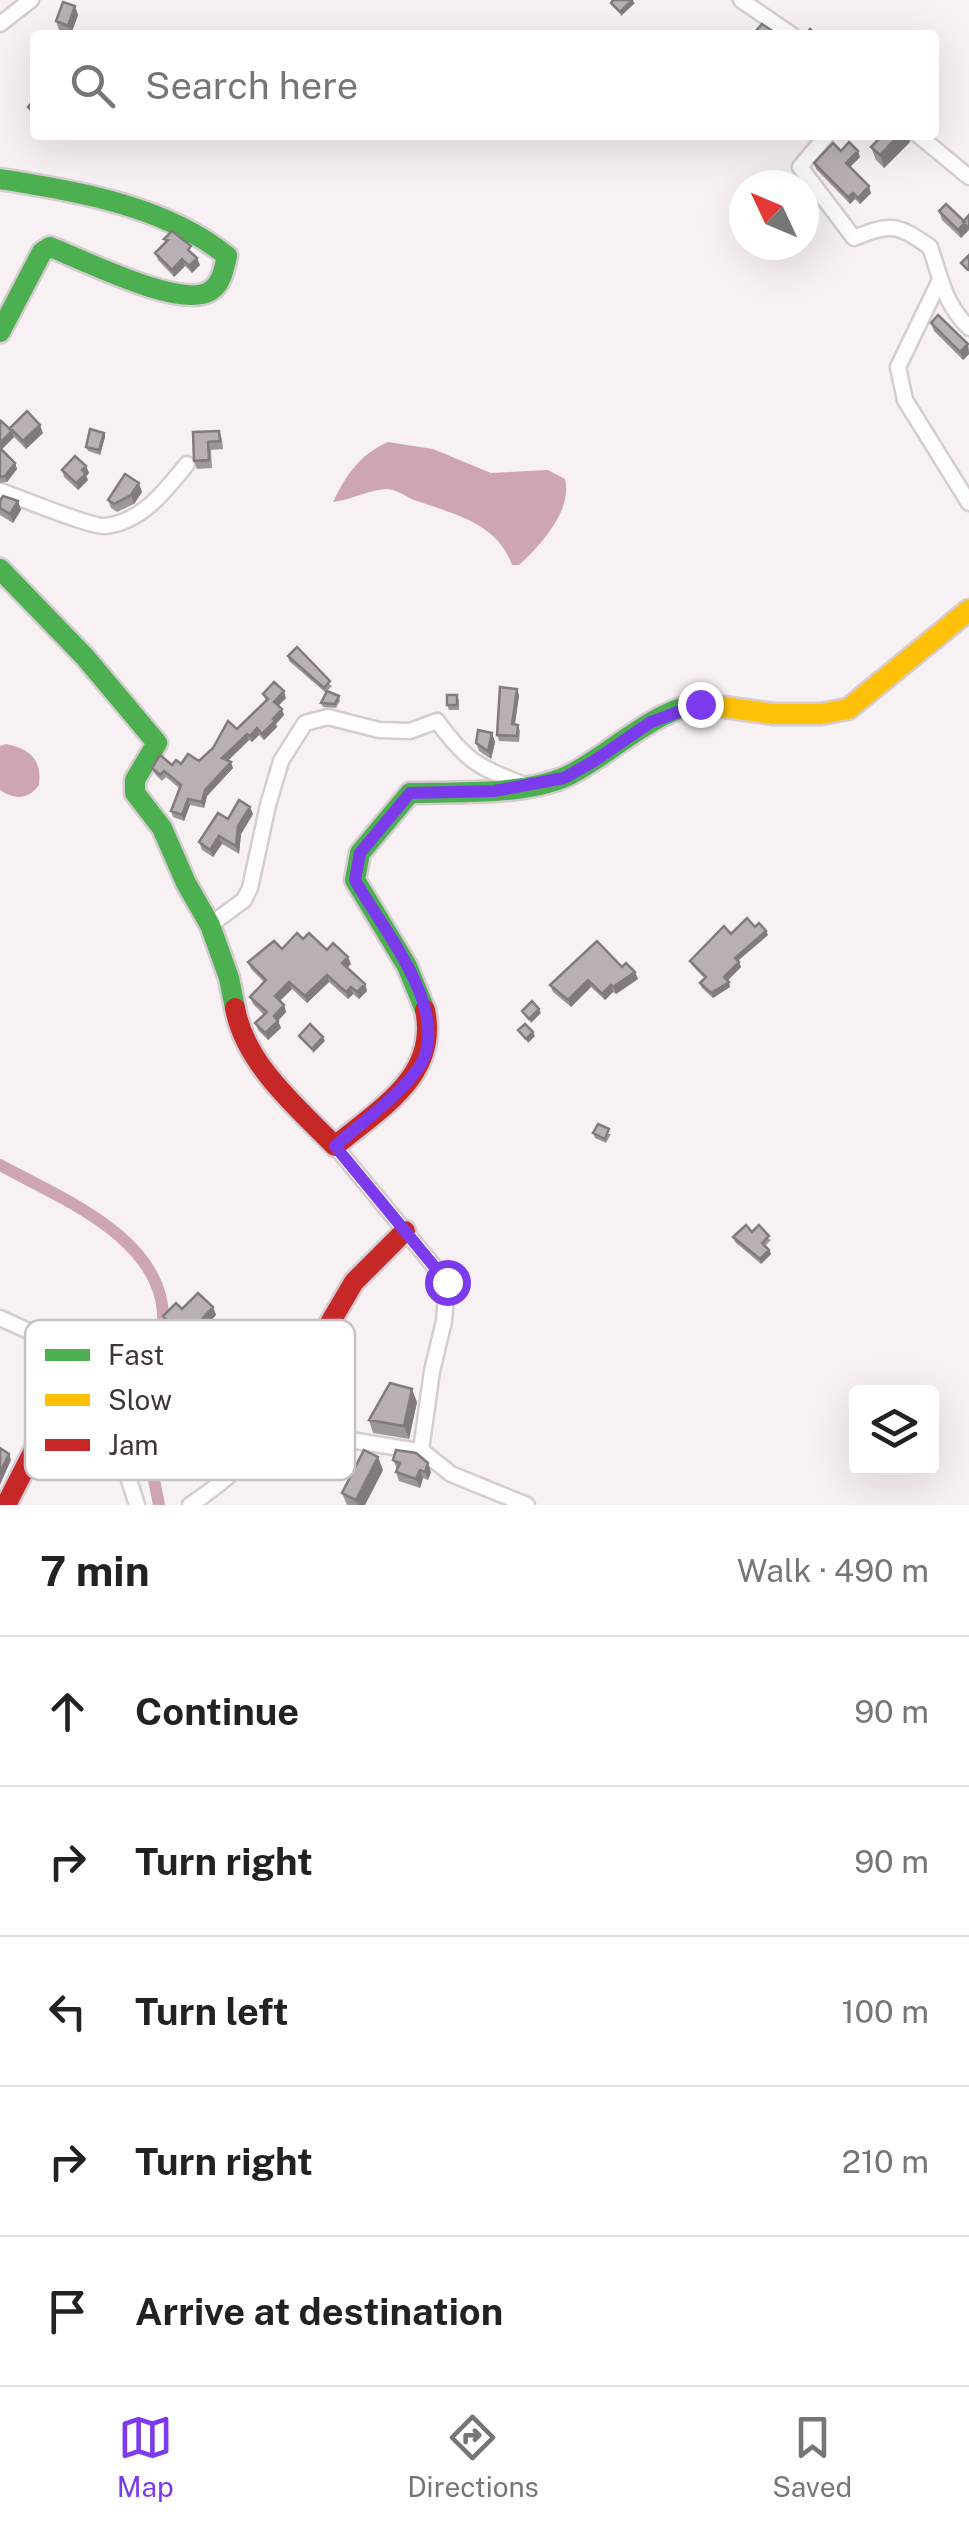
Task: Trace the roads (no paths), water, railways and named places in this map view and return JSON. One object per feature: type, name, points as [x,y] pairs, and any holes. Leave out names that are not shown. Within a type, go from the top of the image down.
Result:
[{"type":"street","points":[[0,24],[31,0]]},
{"type":"street","points":[[742,0],[785,30]]},
{"type":"street","points":[[823,140],[800,166],[854,238],[884,226],[904,229],[930,247],[942,293],[951,310],[969,328]]},
{"type":"street","points":[[924,140],[969,178]]},
{"type":"street","points":[[0,179],[101,200],[142,213],[189,229],[215,243],[228,256],[220,282],[206,294],[188,297],[50,248],[42,252],[6,304],[0,332]]},
{"type":"street","points":[[941,279],[898,368],[905,400],[969,503]]},
{"type":"street","points":[[0,491],[102,527],[134,517],[156,501],[187,464]]},
{"type":"street","points":[[0,569],[85,658],[157,743],[135,780],[135,793],[172,847],[210,926],[229,978],[238,1027],[249,1049],[447,1282],[421,1450],[451,1474],[526,1505]]},
{"type":"street","points":[[335,1146],[400,1088],[424,1058],[427,1023],[423,997],[355,880],[360,853],[410,793],[494,791],[564,778],[651,722],[700,704],[774,714],[820,714],[848,709],[969,610]]},
{"type":"street","points":[[210,926],[244,900],[250,888],[282,762],[304,723],[328,716],[379,730],[410,731],[437,722],[474,763],[488,773],[525,785]]},
{"type":"street","points":[[332,1320],[354,1282],[405,1231]]},
{"type":"street","points":[[0,1318],[25,1330]]},
{"type":"street","points":[[355,1441],[424,1452]]},
{"type":"street","points":[[6,1505],[25,1464]]},
{"type":"street","points":[[129,1480],[137,1505]]},
{"type":"street","points":[[190,1505],[226,1480]]},
{"type":"waterway","points":[[0,1165],[79,1207],[129,1245],[148,1268],[160,1293],[163,1320]]},
{"type":"waterway","points":[[154,1480],[159,1505]]}]
